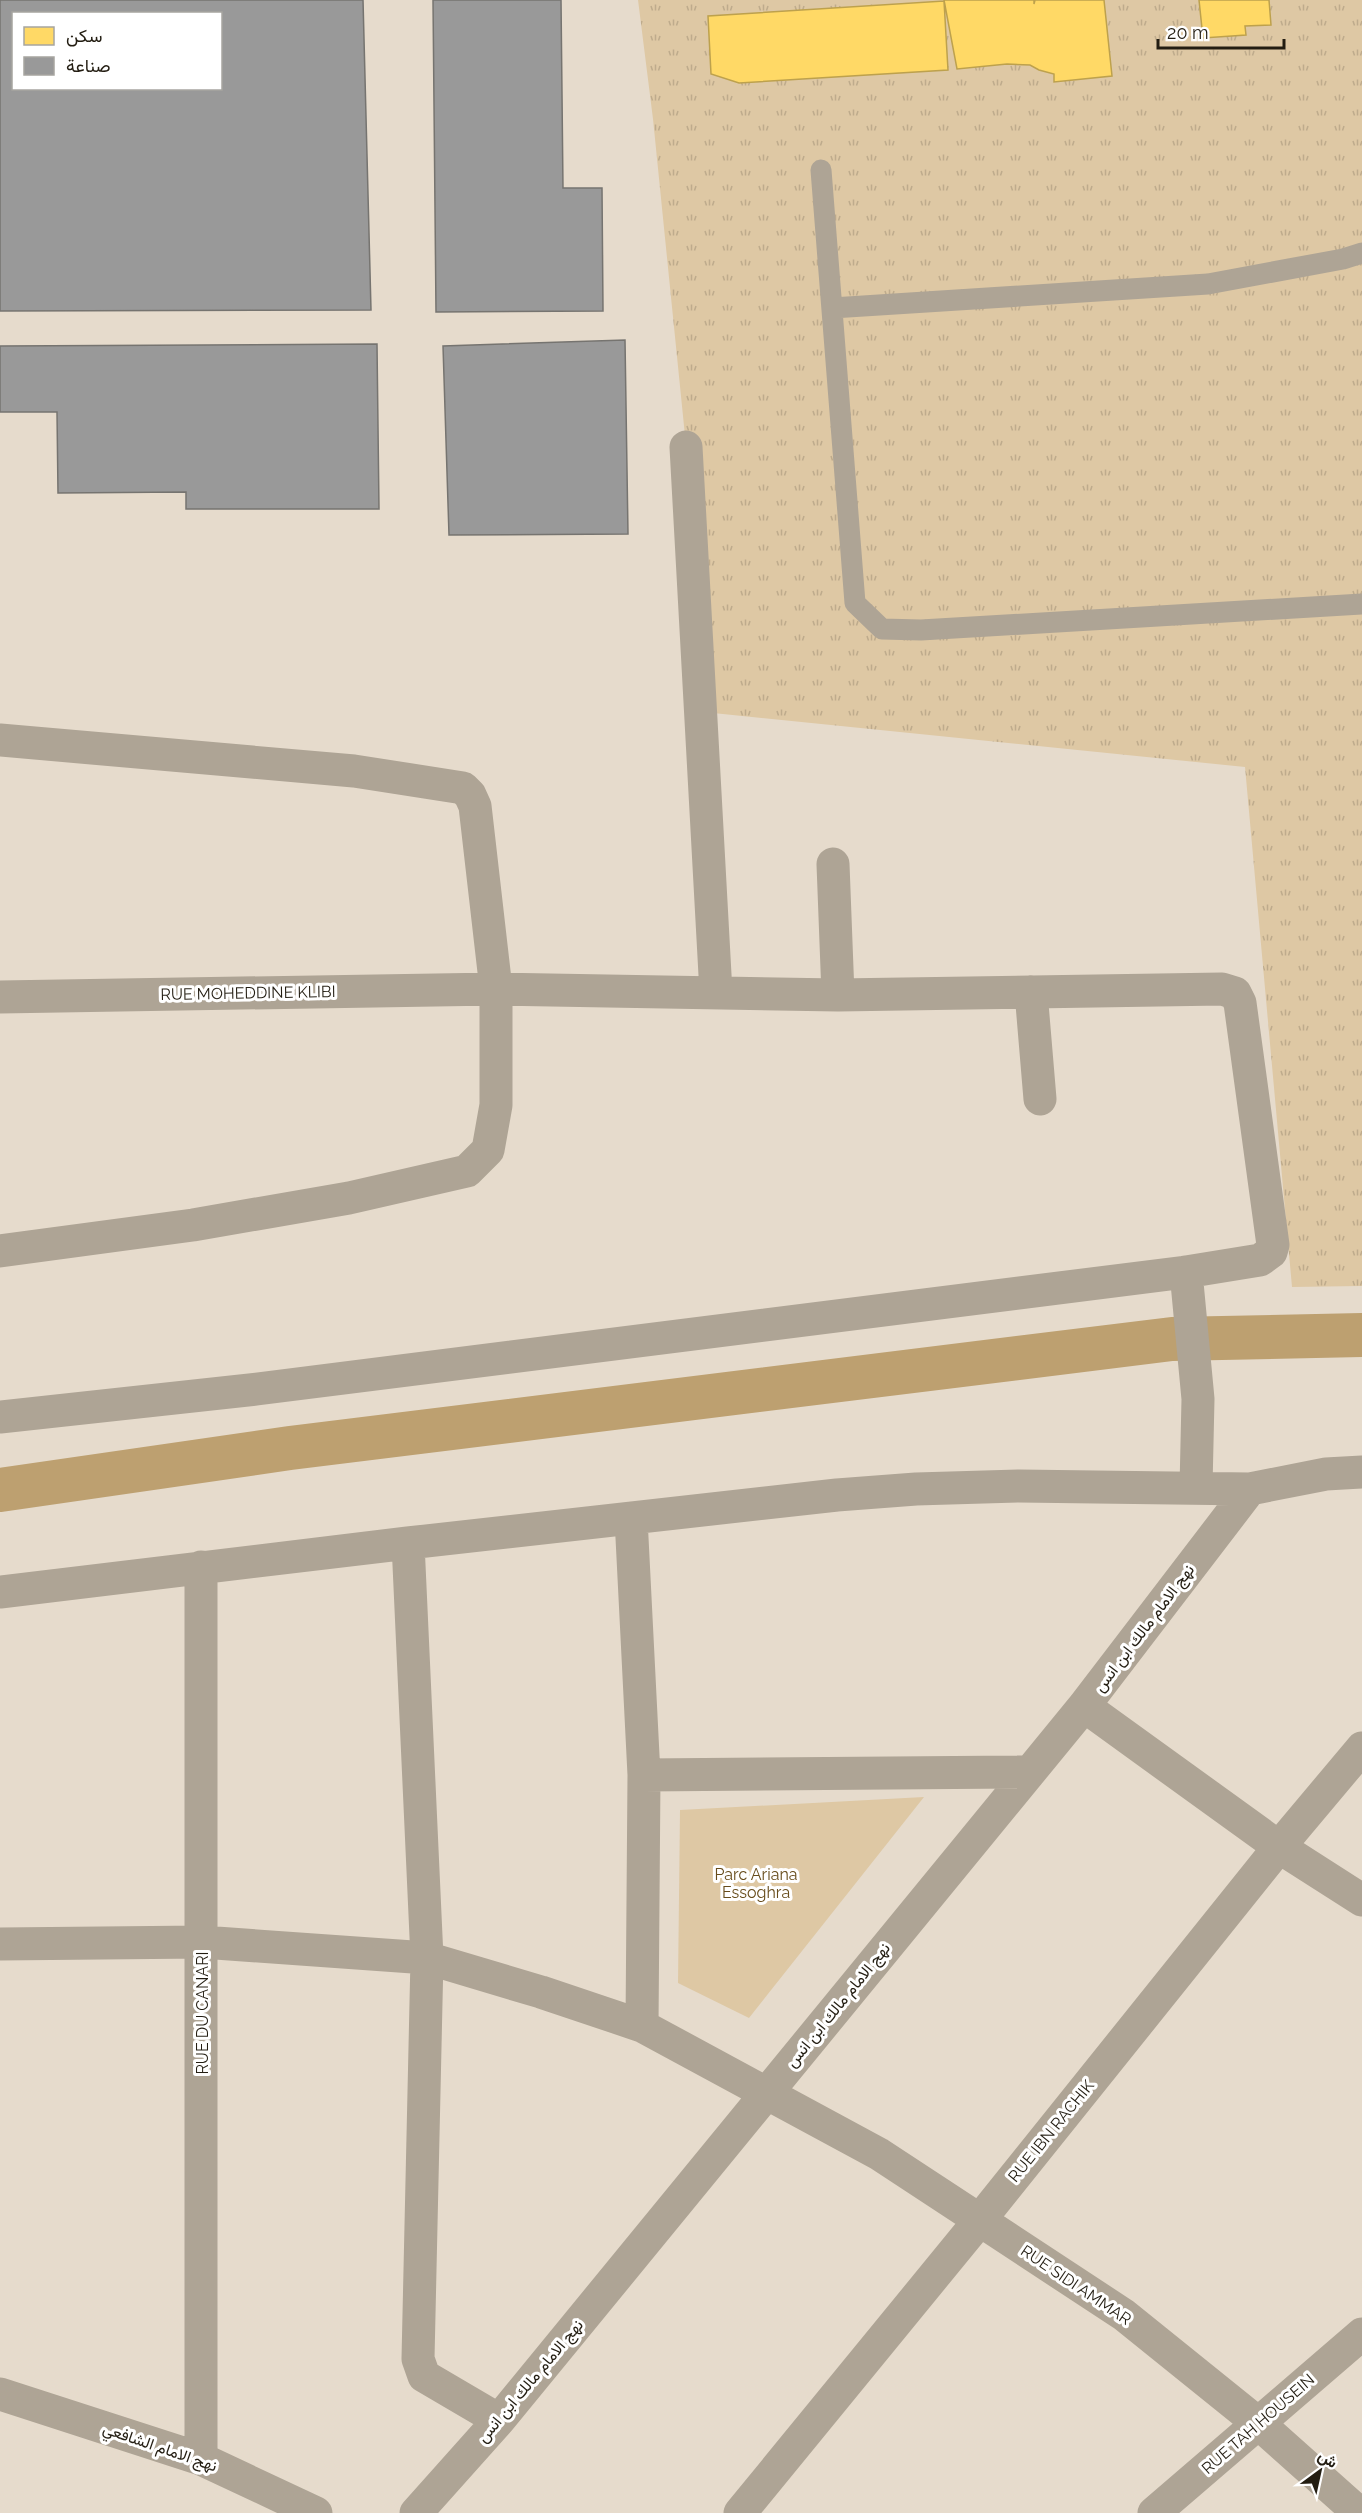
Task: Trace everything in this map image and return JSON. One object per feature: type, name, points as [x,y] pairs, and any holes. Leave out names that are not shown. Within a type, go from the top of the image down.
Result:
[{"type":"street","points":[[686,447],[716,993]]},
{"type":"street","points":[[0,740],[354,771],[464,788],[470,795],[474,806],[496,989],[496,1106],[488,1150],[467,1171],[349,1197],[193,1225],[0,1251]]},
{"type":"street","points":[[833,864],[838,995]]},
{"type":"street","name":"RUE MOHEDDINE KLIBI","points":[[0,997],[496,989],[838,995],[1222,989],[1238,996],[1273,1245],[1271,1252],[1260,1260],[1188,1287]]},
{"type":"street","points":[[1031,992],[1040,1099]]},
{"type":"street","points":[[0,1417],[1188,1287],[1198,1399],[1196,1487]]},
{"type":"street","points":[[0,1592],[408,1543],[916,1489],[1019,1486],[1250,1489],[1326,1474],[1362,1472]]},
{"type":"street","name":"نهج الامام مالك ابن انس","points":[[416,2513],[499,2420],[1084,1706],[1250,1489]]},
{"type":"street","points":[[631,1518],[644,1775],[642,2026]]},
{"type":"street","points":[[408,1543],[427,1958],[418,2359],[424,2376],[499,2420]]},
{"type":"street","name":"RUE DU CANARI","points":[[201,1567],[201,2458]]},
{"type":"street","points":[[1084,1706],[1279,1847],[1362,1900]]},
{"type":"street","name":"RUE IBN RACHIK","points":[[740,2513],[979,2221],[1279,1847],[1362,1748]]},
{"type":"street","points":[[644,1775],[1029,1772]]},
{"type":"street","name":"RUE SIDI AMMAR","points":[[0,1944],[202,1942],[427,1958],[541,1992],[642,2026],[879,2154],[1124,2315],[1258,2423],[1359,2513]]},
{"type":"street","name":"RUE TAH HOUSEIN","points":[[1154,2513],[1362,2334]]},
{"type":"street","name":"نهج الامام الشافعي","points":[[0,2394],[201,2458],[316,2513]]},
{"type":"lane","points":[[821,170],[855,603],[882,629],[921,630],[1362,604]]},
{"type":"lane","points":[[832,308],[1208,284],[1343,259],[1362,253]]},
{"type":"green space","points":[[638,0],[1362,0],[1362,1286],[1292,1287],[1245,767],[713,713],[653,119]]},
{"type":"green space","name":"Parc Ariana Essoghra","points":[[924,1797],[749,2018],[678,1983],[680,1810]]},
{"type":"building: سكن","points":[[944,0],[1034,0],[1034,4],[1035,0],[1104,0],[1112,76],[1054,82],[1054,74],[1030,65],[1007,64],[957,69]]},
{"type":"building: سكن","points":[[1199,0],[1269,0],[1271,25],[1245,26],[1246,35],[1203,38]]},
{"type":"building: سكن","points":[[944,1],[948,70],[739,83],[711,74],[708,16]]},
{"type":"building: صناعة","points":[[0,0],[363,0],[371,310],[0,311]]},
{"type":"building: صناعة","points":[[433,0],[561,0],[563,188],[602,188],[603,311],[436,312]]},
{"type":"building: صناعة","points":[[625,340],[628,534],[449,535],[443,346]]},
{"type":"building: صناعة","points":[[377,344],[379,509],[186,509],[186,492],[58,493],[57,412],[0,412],[0,346]]},
{"type":"waterway","points":[[0,1490],[290,1448],[1172,1339],[1362,1335]]}]
